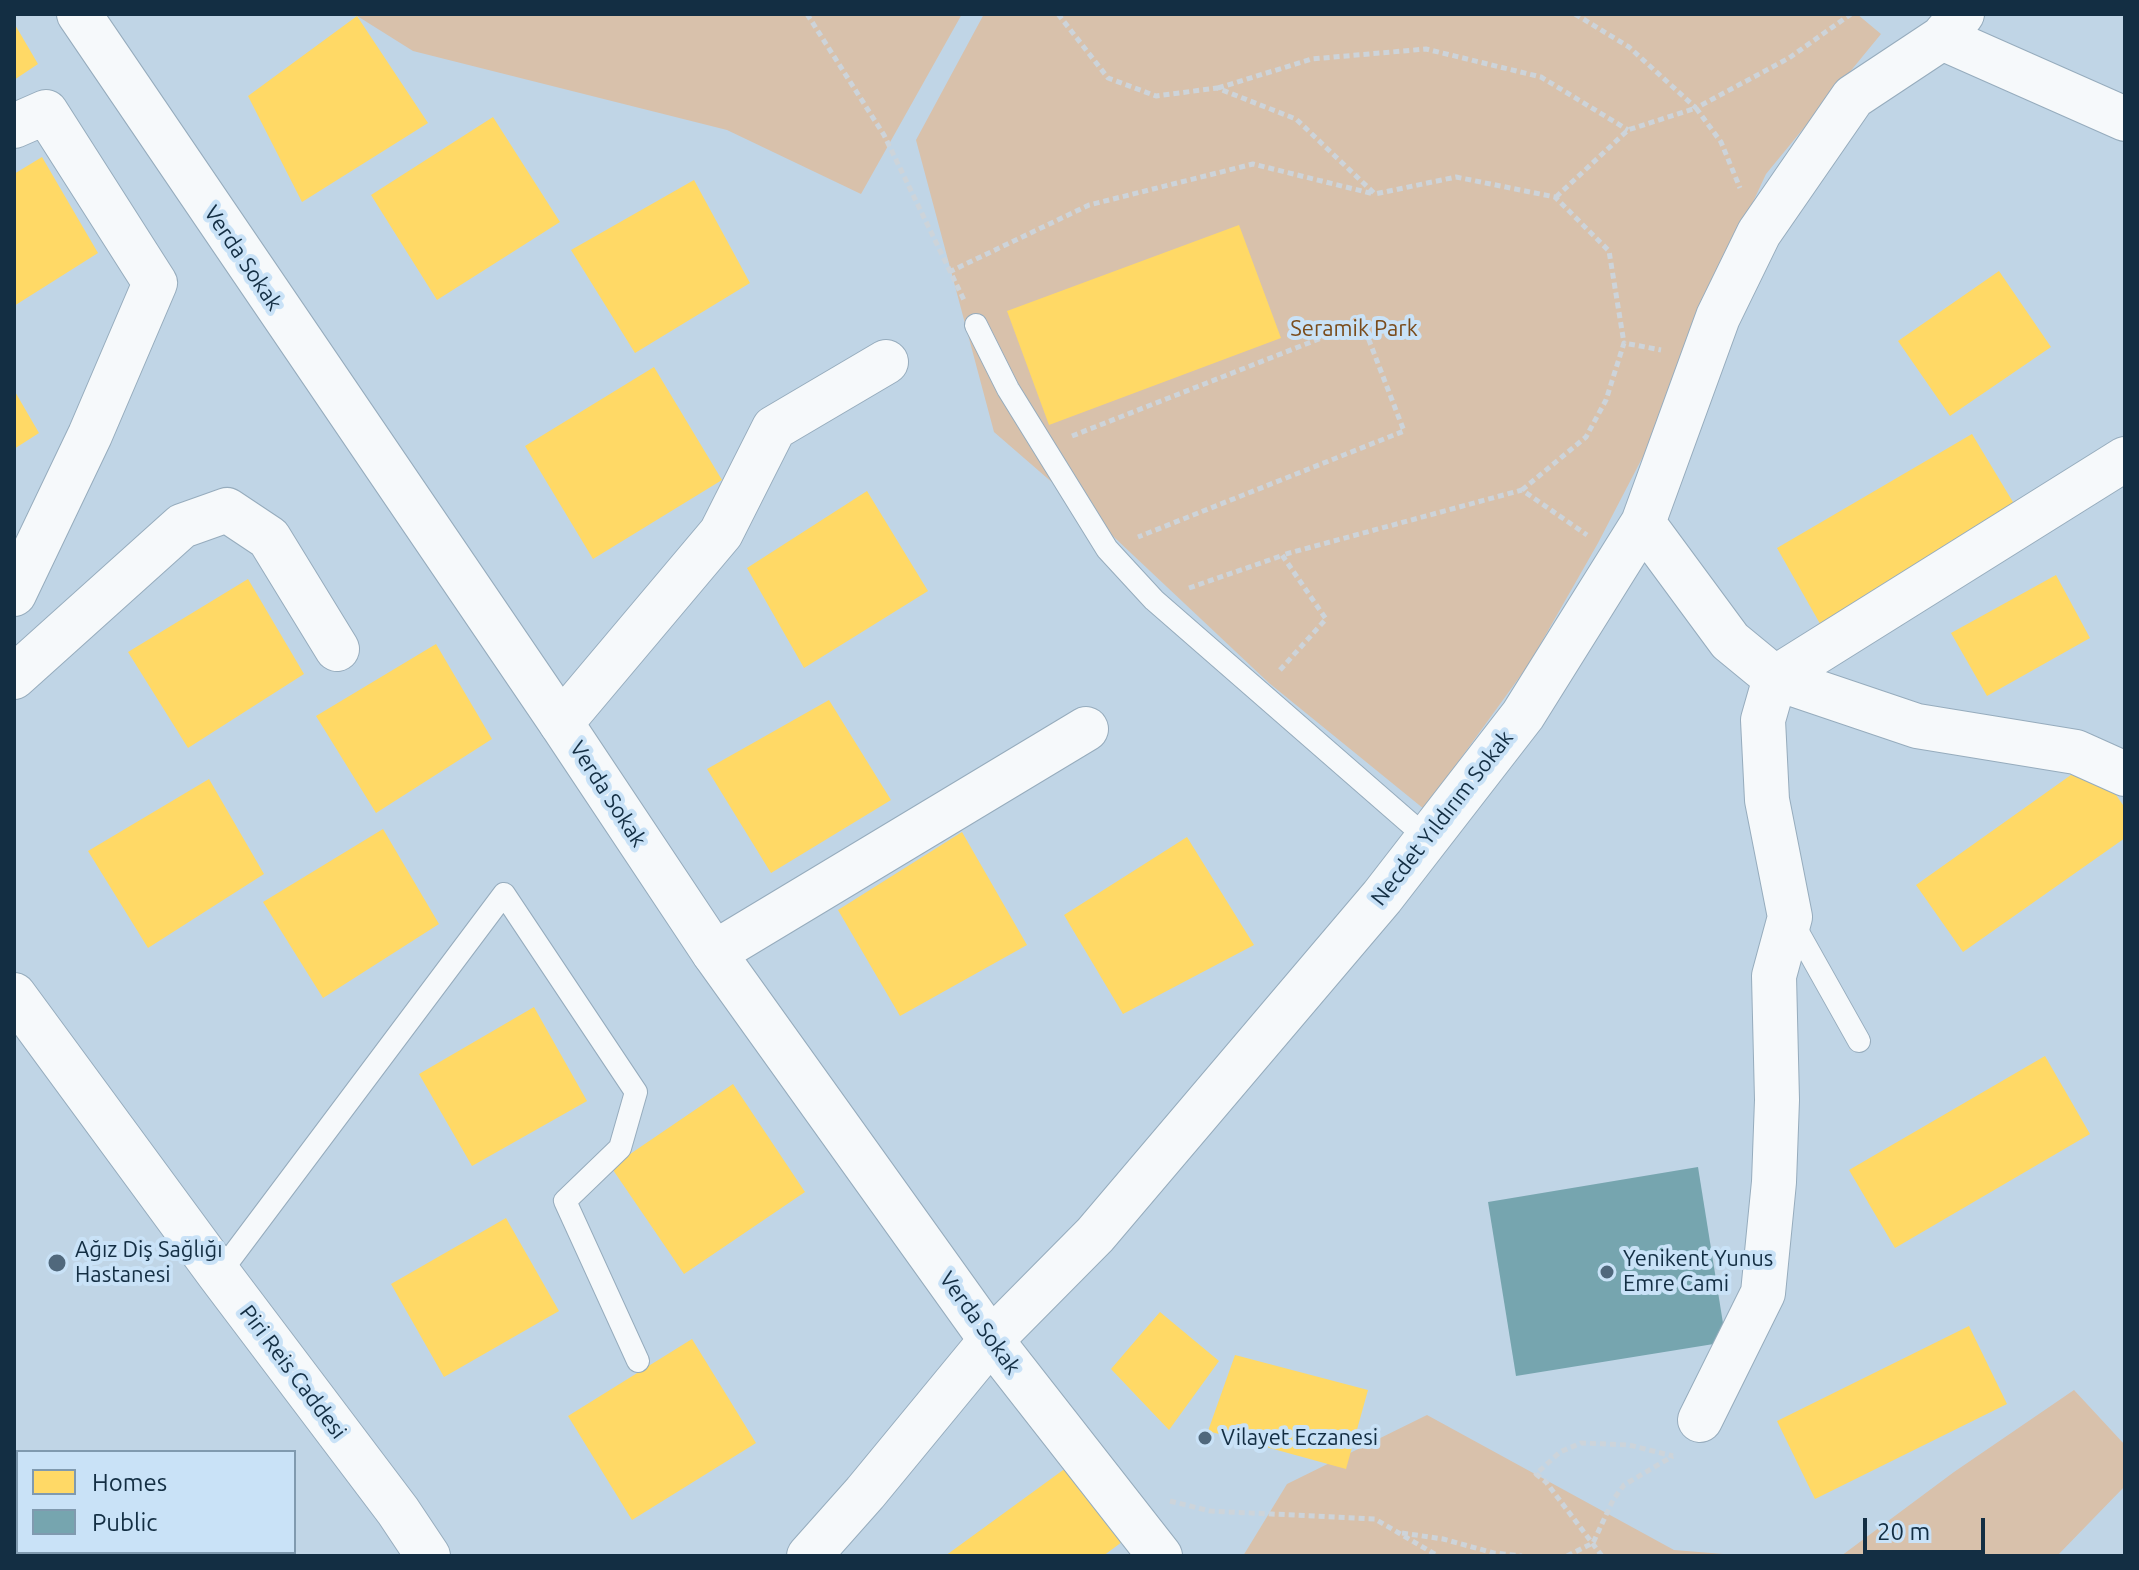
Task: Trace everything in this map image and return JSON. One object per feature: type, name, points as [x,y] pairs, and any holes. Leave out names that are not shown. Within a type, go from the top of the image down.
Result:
[{"type":"street","name":"Verda Sokak","points":[[79,14],[714,953],[991,1340],[1160,1556]]},
{"type":"street","points":[[1952,26],[2125,119]]},
{"type":"street","name":"Necdet Yıldırım Sokak","points":[[809,1556],[991,1340],[1095,1235],[1382,897],[1523,715],[1632,541],[1718,317],[1759,233],[1853,97],[1952,26]]},
{"type":"street","points":[[14,126],[46,112],[155,283],[90,435],[14,594]]},
{"type":"street","points":[[561,723],[721,533],[774,428],[886,362]]},
{"type":"street","points":[[1700,1420],[1763,1293],[1774,1182],[1777,1100],[1774,976],[1790,917],[1767,800],[1763,720],[1775,678],[2125,459]]},
{"type":"street","points":[[14,677],[182,526],[227,510],[269,538],[337,649]]},
{"type":"street","points":[[1632,541],[1730,641],[1775,678],[1917,726],[2076,752],[2125,774]]},
{"type":"street","points":[[714,953],[1086,729]]},
{"type":"street","name":"Piri Reis Caddesi","points":[[14,995],[398,1511],[428,1556]]},
{"type":"lane","points":[[976,325],[1008,389],[1107,549],[1154,600],[1427,838]]},
{"type":"lane","points":[[219,1274],[504,894],[636,1092],[620,1148],[565,1201],[638,1361]]},
{"type":"lane","points":[[1790,917],[1859,1041]]},
{"type":"path","points":[[807,14],[884,135],[976,325]]},
{"type":"path","points":[[1058,14],[1108,78],[1156,96],[1217,88],[1312,59],[1426,49],[1541,77],[1628,130]]},
{"type":"path","points":[[1575,14],[1629,47],[1696,108],[1721,142],[1759,233]]},
{"type":"path","points":[[1555,197],[1628,130],[1696,108],[1789,58],[1851,14]]},
{"type":"path","points":[[1217,88],[1296,119],[1375,194]]},
{"type":"path","points":[[949,272],[1089,205],[1253,164],[1375,194],[1456,177],[1555,197],[1609,251],[1624,343],[1606,400],[1586,437],[1522,490],[1282,555],[1154,600]]},
{"type":"path","points":[[1044,449],[1093,426],[1362,322],[1404,431],[1107,549]]},
{"type":"path","points":[[1624,343],[1703,358]]},
{"type":"path","points":[[1522,490],[1632,541]]},
{"type":"path","points":[[1259,694],[1326,619],[1282,555]]},
{"type":"path","points":[[1567,1556],[1593,1543],[1613,1500],[1624,1485],[1679,1452],[1700,1420]]},
{"type":"path","points":[[1602,1556],[1546,1482],[1536,1474],[1560,1452],[1581,1443],[1629,1445],[1673,1456]]},
{"type":"path","points":[[1164,1499],[1210,1511],[1375,1519],[1438,1556]]},
{"type":"path","points":[[1397,1532],[1522,1556]]},
{"type":"green space","points":[[354,14],[962,14],[861,194],[727,130],[413,51]]},
{"type":"green space","name":"Seramik Park","points":[[984,14],[1857,14],[1881,34],[1766,174],[1690,338],[1649,445],[1598,543],[1529,664],[1424,809],[1269,683],[1099,523],[994,432],[916,140]]},
{"type":"green space","points":[[2074,1390],[2125,1445],[2125,1486],[2057,1556],[1841,1556],[1954,1472]]},
{"type":"green space","points":[[1427,1415],[1674,1550],[1748,1556],[1243,1556],[1287,1484]]},
{"type":"building: Homes","points":[[357,16],[428,123],[302,202],[248,96]]},
{"type":"building: Homes","points":[[14,23],[38,64],[14,80]]},
{"type":"building: Homes","points":[[493,117],[560,222],[437,300],[371,195]]},
{"type":"building: Homes","points":[[42,157],[98,253],[14,306],[14,174]]},
{"type":"building: Homes","points":[[694,180],[750,283],[635,353],[571,250]]},
{"type":"building: Homes","points":[[1239,225],[1281,338],[1049,425],[1007,311]]},
{"type":"building: Homes","points":[[1999,271],[2051,347],[1950,416],[1898,341]]},
{"type":"building: Homes","points":[[654,367],[722,480],[593,559],[525,446]]},
{"type":"building: Homes","points":[[14,390],[39,433],[14,449]]},
{"type":"building: Homes","points":[[1972,434],[2025,522],[1823,629],[1777,548]]},
{"type":"building: Homes","points":[[867,491],[928,591],[804,668],[747,568]]},
{"type":"building: Homes","points":[[2056,575],[2090,638],[1987,696],[1951,633]]},
{"type":"building: Homes","points":[[248,579],[304,674],[188,748],[128,652]]},
{"type":"building: Homes","points":[[436,644],[492,739],[376,813],[316,716]]},
{"type":"building: Homes","points":[[829,700],[891,800],[771,873],[707,769]]},
{"type":"building: Homes","points":[[2092,760],[2125,808],[2125,838],[1963,952],[1916,885]]},
{"type":"building: Homes","points":[[209,779],[264,874],[148,948],[88,851]]},
{"type":"building: Homes","points":[[383,829],[439,924],[323,998],[263,902]]},
{"type":"building: Homes","points":[[962,832],[1027,945],[900,1016],[838,910]]},
{"type":"building: Homes","points":[[1187,837],[1254,945],[1123,1014],[1064,915]]},
{"type":"building: Homes","points":[[534,1007],[587,1101],[472,1166],[419,1074]]},
{"type":"building: Homes","points":[[2045,1056],[2090,1134],[1895,1248],[1849,1170]]},
{"type":"building: Homes","points":[[733,1084],[805,1192],[684,1274],[611,1167]]},
{"type":"building: Homes","points":[[506,1218],[559,1311],[444,1377],[391,1284]]},
{"type":"building: Homes","points":[[1160,1312],[1219,1361],[1169,1430],[1111,1369]]},
{"type":"building: Homes","points":[[1969,1326],[2007,1404],[1815,1499],[1777,1421]]},
{"type":"building: Homes","points":[[692,1339],[756,1443],[632,1520],[568,1416]]},
{"type":"building: Homes","points":[[1235,1355],[1368,1390],[1346,1469],[1208,1431]]},
{"type":"building: Homes","points":[[1070,1465],[1126,1539],[1103,1556],[945,1556]]},
{"type":"building: Public","name":"Yenikent Yunus Emre Cami","points":[[1698,1167],[1726,1342],[1516,1376],[1488,1202]]},
{"type":"place","name":"Ağız Diş Sağlığı Hastanesi","points":[[57,1263]]},
{"type":"place","name":"Yenikent Yunus Emre Cami","points":[[1607,1272]]},
{"type":"place","name":"Vilayet Eczanesi","points":[[1205,1438]]}]
